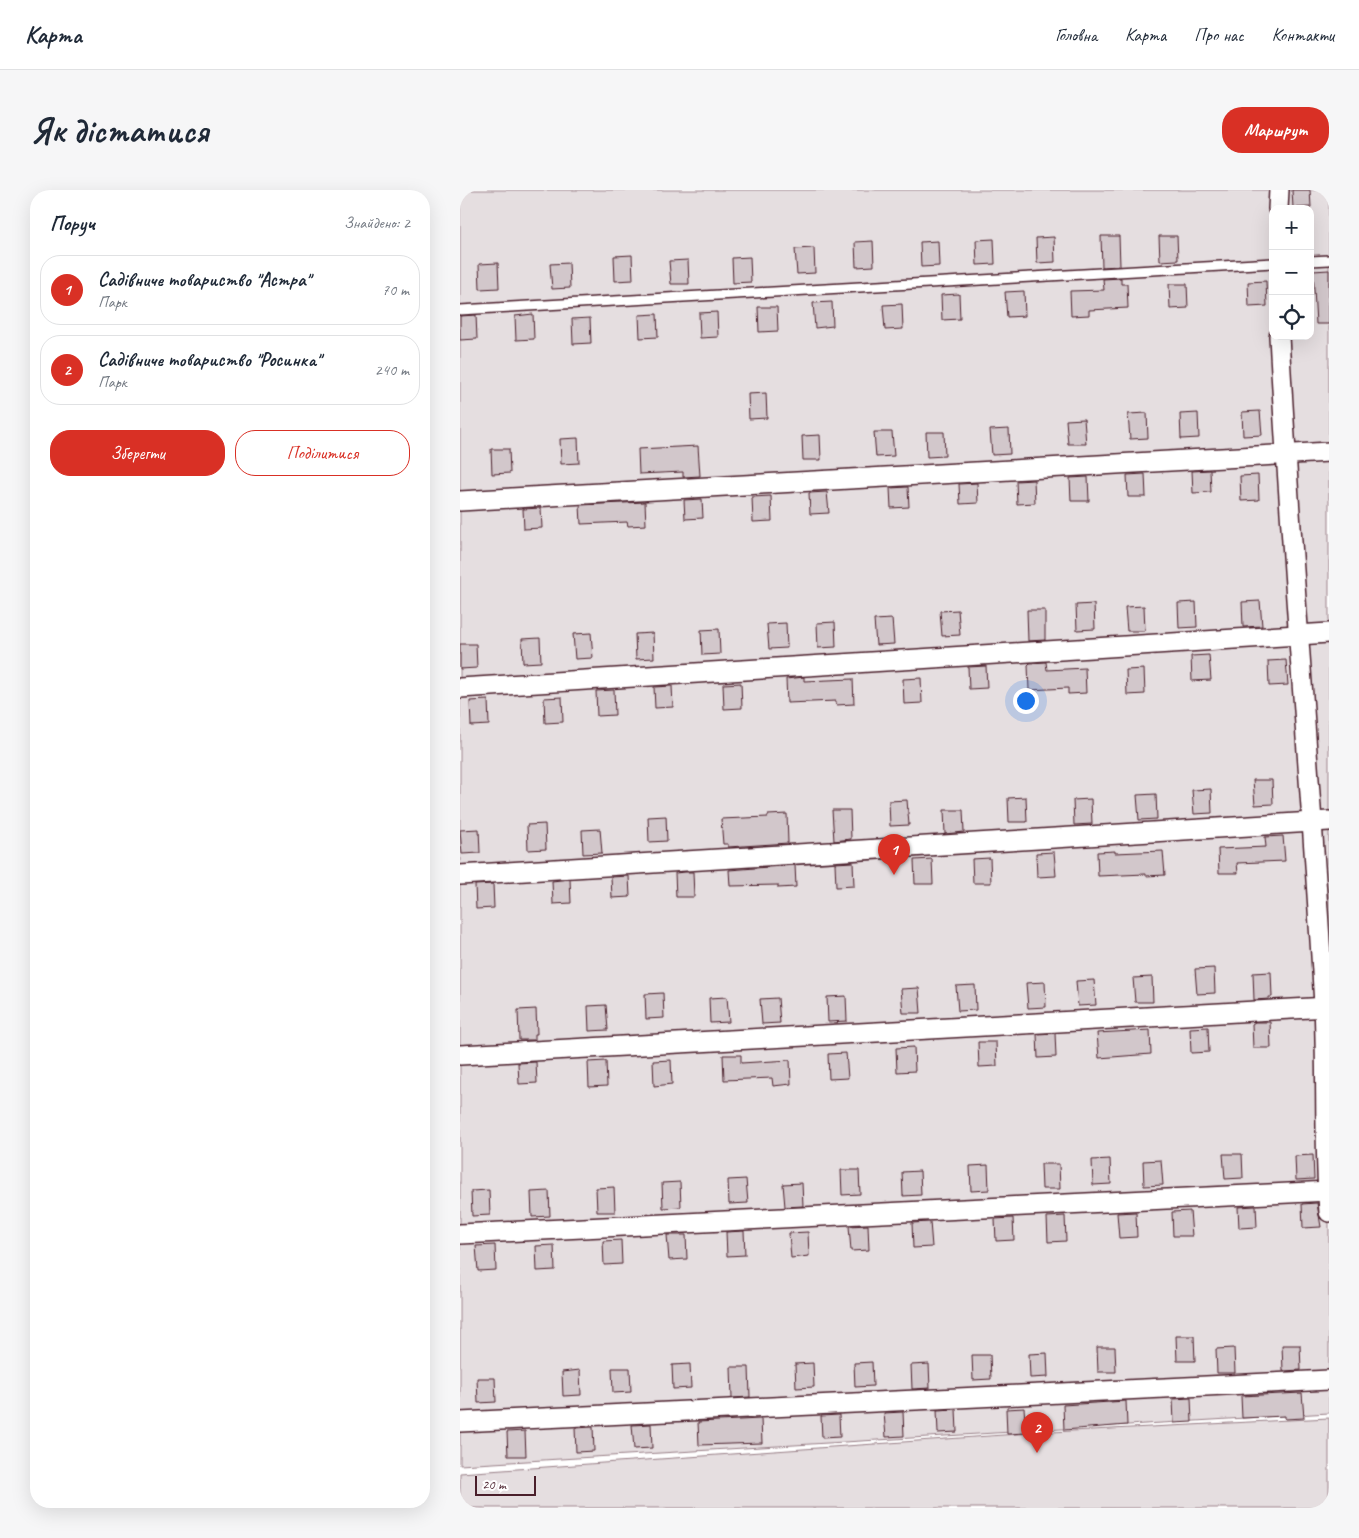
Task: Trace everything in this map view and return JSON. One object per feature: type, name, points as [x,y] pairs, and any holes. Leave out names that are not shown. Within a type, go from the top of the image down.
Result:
[{"type":"street","points":[[1278,205],[1279,190]]},
{"type":"street","points":[[1279,340],[1285,454],[1299,634],[1320,822],[1326,1007],[1329,1212]]},
{"type":"street","points":[[460,501],[1329,452]]},
{"type":"street","points":[[460,688],[1329,633]]},
{"type":"street","points":[[460,875],[1320,822]]},
{"type":"street","points":[[460,1055],[1326,1007]]},
{"type":"street","points":[[460,1234],[1328,1191]]},
{"type":"street","points":[[460,1422],[1329,1380]]},
{"type":"lane","points":[[1314,261],[1329,260]]},
{"type":"lane","points":[[460,310],[1269,264]]},
{"type":"shaded area","points":[[460,190],[1329,190],[1329,1413],[460,1465]]},
{"type":"shaded area","points":[[1329,1418],[1329,1508],[460,1508],[460,1473],[1032,1433]]},
{"type":"building","points":[[1292,190],[1310,190],[1311,205],[1293,205]]},
{"type":"building","points":[[1101,236],[1119,236],[1120,266],[1102,267]]},
{"type":"building","points":[[1159,236],[1177,236],[1178,260],[1160,261]]},
{"type":"building","points":[[1054,237],[1055,262],[1037,263],[1036,238]]},
{"type":"building","points":[[994,239],[995,264],[977,265],[976,240]]},
{"type":"building","points":[[873,241],[874,266],[856,267],[855,242]]},
{"type":"building","points":[[938,241],[939,266],[921,267],[920,242]]},
{"type":"building","points":[[814,248],[815,273],[797,274],[795,249]]},
{"type":"building","points":[[632,255],[633,280],[615,281],[614,256]]},
{"type":"building","points":[[750,257],[751,282],[733,283],[732,258]]},
{"type":"building","points":[[688,260],[689,284],[671,284],[669,261]]},
{"type":"building","points":[[498,263],[499,288],[480,289],[479,264]]},
{"type":"building","points":[[569,263],[570,288],[552,289],[550,264]]},
{"type":"building","points":[[1329,270],[1329,324],[1316,324],[1314,271]]},
{"type":"building","points":[[1121,278],[1121,284],[1127,284],[1128,308],[1089,310],[1089,315],[1071,316],[1070,291],[1104,290],[1103,279]]},
{"type":"building","points":[[1266,281],[1267,306],[1249,307],[1248,282]]},
{"type":"building","points":[[1169,284],[1187,284],[1188,308],[1170,309]]},
{"type":"building","points":[[1024,291],[1025,316],[1007,317],[1005,292]]},
{"type":"building","points":[[959,294],[960,319],[942,320],[941,295]]},
{"type":"building","points":[[832,302],[833,326],[815,328],[813,303]]},
{"type":"building","points":[[902,304],[903,329],[885,330],[883,305]]},
{"type":"building","points":[[758,307],[777,307],[778,331],[759,332]]},
{"type":"building","points":[[717,312],[718,337],[700,338],[699,313]]},
{"type":"building","points":[[533,314],[534,339],[516,340],[515,316]]},
{"type":"building","points":[[657,314],[658,337],[640,338],[639,315]]},
{"type":"building","points":[[476,315],[477,339],[460,340],[460,316]]},
{"type":"building","points":[[590,318],[591,343],[573,344],[572,319]]},
{"type":"building","points":[[766,393],[767,418],[749,419],[748,394]]},
{"type":"building","points":[[1260,411],[1262,435],[1243,436],[1242,412]]},
{"type":"building","points":[[1147,413],[1148,438],[1130,439],[1128,414]]},
{"type":"building","points":[[1198,413],[1199,438],[1181,439],[1180,414]]},
{"type":"building","points":[[1084,419],[1086,444],[1068,444],[1066,420]]},
{"type":"building","points":[[1009,429],[1010,454],[992,455],[990,430]]},
{"type":"building","points":[[874,432],[892,432],[894,456],[876,457]]},
{"type":"building","points":[[926,432],[944,432],[945,456],[927,457]]},
{"type":"building","points":[[820,435],[821,460],[803,460],[802,436]]},
{"type":"building","points":[[578,438],[579,463],[561,464],[560,439]]},
{"type":"building","points":[[698,446],[700,476],[683,477],[683,472],[639,474],[638,449]]},
{"type":"building","points":[[491,449],[509,449],[510,473],[492,474]]},
{"type":"building","points":[[1210,470],[1211,492],[1193,493],[1192,471]]},
{"type":"building","points":[[1145,474],[1146,497],[1128,497],[1127,475]]},
{"type":"building","points":[[1258,475],[1259,500],[1241,501],[1240,476]]},
{"type":"building","points":[[1088,477],[1089,501],[1071,501],[1070,478]]},
{"type":"building","points":[[1034,480],[1035,503],[1017,504],[1016,481]]},
{"type":"building","points":[[977,483],[978,503],[960,504],[959,484]]},
{"type":"building","points":[[908,487],[909,507],[891,508],[890,488]]},
{"type":"building","points":[[827,492],[829,513],[810,514],[809,493]]},
{"type":"building","points":[[771,496],[772,521],[753,522],[752,497]]},
{"type":"building","points":[[702,499],[703,518],[685,519],[684,500]]},
{"type":"building","points":[[645,502],[646,525],[628,526],[627,522],[581,524],[580,505]]},
{"type":"building","points":[[541,508],[542,528],[524,529],[523,509]]},
{"type":"building","points":[[1260,601],[1262,626],[1243,627],[1242,602]]},
{"type":"building","points":[[1196,602],[1197,627],[1179,628],[1178,603]]},
{"type":"building","points":[[1094,604],[1095,629],[1077,630],[1076,605]]},
{"type":"building","points":[[1144,606],[1145,631],[1127,631],[1125,607]]},
{"type":"building","points":[[958,610],[960,635],[942,636],[940,611]]},
{"type":"building","points":[[1027,610],[1045,610],[1045,640],[1028,641]]},
{"type":"building","points":[[892,619],[894,644],[876,645],[874,620]]},
{"type":"building","points":[[835,622],[836,647],[818,648],[817,623]]},
{"type":"building","points":[[786,623],[787,648],[769,649],[767,624]]},
{"type":"building","points":[[719,629],[720,654],[702,655],[701,630]]},
{"type":"building","points":[[591,633],[593,658],[575,659],[573,634]]},
{"type":"building","points":[[653,633],[654,658],[636,659],[635,634]]},
{"type":"building","points":[[540,638],[541,662],[523,663],[522,639]]},
{"type":"building","points":[[460,644],[476,644],[477,668],[460,669]]},
{"type":"building","points":[[1209,655],[1211,680],[1192,681],[1191,656]]},
{"type":"building","points":[[1286,660],[1288,685],[1269,686],[1268,661]]},
{"type":"building","points":[[1046,662],[1047,670],[1085,668],[1086,693],[1068,694],[1068,688],[1029,690],[1028,665],[1030,663]]},
{"type":"building","points":[[986,666],[987,688],[969,689],[968,667]]},
{"type":"building","points":[[1144,669],[1145,694],[1127,695],[1126,670]]},
{"type":"building","points":[[804,677],[804,681],[853,679],[854,704],[836,705],[836,701],[787,703],[786,679]]},
{"type":"building","points":[[921,678],[922,703],[904,704],[903,679]]},
{"type":"building","points":[[741,683],[742,708],[724,709],[723,684]]},
{"type":"building","points":[[672,686],[673,707],[655,708],[654,687]]},
{"type":"building","points":[[614,690],[615,715],[597,716],[596,691]]},
{"type":"building","points":[[562,697],[563,722],[545,723],[544,698]]},
{"type":"building","points":[[488,700],[489,725],[471,726],[470,701]]},
{"type":"building","points":[[1253,780],[1272,780],[1273,804],[1255,805]]},
{"type":"building","points":[[1211,789],[1212,813],[1194,814],[1192,790]]},
{"type":"building","points":[[1156,794],[1157,819],[1139,820],[1137,795]]},
{"type":"building","points":[[1026,797],[1027,822],[1009,822],[1008,798]]},
{"type":"building","points":[[1091,799],[1092,824],[1074,825],[1073,800]]},
{"type":"building","points":[[907,800],[909,825],[890,826],[889,801]]},
{"type":"building","points":[[832,810],[850,810],[851,839],[834,841]]},
{"type":"building","points":[[944,810],[963,810],[964,832],[945,834]]},
{"type":"building","points":[[787,814],[788,843],[728,847],[728,844],[723,844],[721,819],[768,817],[768,815]]},
{"type":"building","points":[[666,816],[667,841],[649,842],[648,817]]},
{"type":"building","points":[[545,824],[546,849],[528,850],[527,825]]},
{"type":"building","points":[[479,829],[480,853],[462,854],[460,830]]},
{"type":"building","points":[[600,829],[602,853],[583,854],[582,830]]},
{"type":"building","points":[[1283,836],[1285,861],[1237,863],[1238,873],[1219,873],[1218,849],[1266,847],[1265,837]]},
{"type":"building","points":[[1115,851],[1115,853],[1163,851],[1165,875],[1098,876],[1097,852]]},
{"type":"building","points":[[1054,852],[1056,876],[1037,877],[1036,853]]},
{"type":"building","points":[[990,858],[991,883],[973,883],[972,859]]},
{"type":"building","points":[[932,859],[933,884],[915,884],[914,860]]},
{"type":"building","points":[[853,862],[854,886],[836,887],[835,863]]},
{"type":"building","points":[[795,865],[796,887],[778,888],[778,885],[730,886],[729,870]]},
{"type":"building","points":[[693,872],[694,897],[676,897],[675,873]]},
{"type":"building","points":[[629,876],[630,897],[612,898],[611,877]]},
{"type":"building","points":[[570,879],[571,903],[553,904],[552,881]]},
{"type":"building","points":[[493,884],[494,908],[476,909],[475,885]]},
{"type":"building","points":[[1214,968],[1215,993],[1197,994],[1195,969]]},
{"type":"building","points":[[1271,972],[1272,997],[1254,1000],[1253,973]]},
{"type":"building","points":[[1152,977],[1153,1002],[1135,1002],[1133,978]]},
{"type":"building","points":[[1094,980],[1096,1005],[1078,1006],[1076,981]]},
{"type":"building","points":[[1045,982],[1046,1007],[1028,1008],[1026,983]]},
{"type":"building","points":[[975,985],[976,1010],[958,1011],[956,986]]},
{"type":"building","points":[[919,988],[921,1013],[903,1013],[901,989]]},
{"type":"building","points":[[663,993],[664,1018],[646,1019],[645,994]]},
{"type":"building","points":[[846,996],[847,1021],[828,1022],[827,997]]},
{"type":"building","points":[[727,997],[729,1022],[710,1023],[709,998]]},
{"type":"building","points":[[778,998],[780,1023],[762,1024],[760,999]]},
{"type":"building","points":[[606,1005],[608,1030],[589,1031],[588,1006]]},
{"type":"building","points":[[536,1009],[537,1034],[535,1034],[535,1040],[519,1040],[518,1010]]},
{"type":"building","points":[[1255,1022],[1270,1022],[1271,1048],[1253,1048],[1252,1024]]},
{"type":"building","points":[[1208,1027],[1209,1052],[1191,1053],[1190,1028]]},
{"type":"building","points":[[1150,1030],[1151,1054],[1099,1058],[1097,1033]]},
{"type":"building","points":[[1055,1033],[1056,1057],[1038,1058],[1037,1034]]},
{"type":"building","points":[[978,1042],[996,1042],[997,1066],[979,1067]]},
{"type":"building","points":[[914,1047],[915,1071],[897,1072],[896,1048]]},
{"type":"building","points":[[846,1053],[848,1078],[829,1079],[828,1054]]},
{"type":"building","points":[[723,1055],[741,1055],[741,1063],[790,1060],[791,1084],[773,1086],[772,1078],[724,1080]]},
{"type":"building","points":[[671,1060],[672,1084],[654,1086],[653,1061]]},
{"type":"building","points":[[606,1061],[607,1086],[589,1087],[588,1062]]},
{"type":"building","points":[[536,1062],[537,1083],[519,1084],[518,1063]]},
{"type":"building","points":[[1223,1154],[1242,1154],[1243,1178],[1225,1179]]},
{"type":"building","points":[[1313,1155],[1314,1179],[1296,1180],[1295,1156]]},
{"type":"building","points":[[1110,1159],[1111,1184],[1093,1185],[1092,1160]]},
{"type":"building","points":[[1161,1160],[1163,1185],[1144,1186],[1143,1161]]},
{"type":"building","points":[[1041,1164],[1059,1164],[1060,1189],[1042,1189]]},
{"type":"building","points":[[988,1165],[989,1190],[971,1191],[970,1166]]},
{"type":"building","points":[[841,1170],[859,1170],[860,1194],[842,1195]]},
{"type":"building","points":[[920,1171],[921,1195],[903,1196],[902,1172]]},
{"type":"building","points":[[746,1179],[748,1203],[729,1204],[728,1180]]},
{"type":"building","points":[[680,1182],[681,1207],[663,1208],[662,1183]]},
{"type":"building","points":[[802,1183],[803,1206],[785,1207],[783,1184]]},
{"type":"building","points":[[614,1187],[615,1212],[597,1212],[596,1188]]},
{"type":"building","points":[[489,1190],[490,1215],[472,1216],[471,1191]]},
{"type":"building","points":[[549,1191],[550,1216],[532,1217],[531,1192]]},
{"type":"building","points":[[1317,1203],[1321,1227],[1303,1228],[1302,1204]]},
{"type":"building","points":[[1256,1206],[1257,1227],[1239,1228],[1238,1207]]},
{"type":"building","points":[[1190,1211],[1192,1236],[1173,1236],[1172,1212]]},
{"type":"building","points":[[1136,1212],[1137,1237],[1119,1238],[1117,1213]]},
{"type":"building","points":[[1065,1216],[1066,1241],[1048,1242],[1047,1217]]},
{"type":"building","points":[[1013,1218],[1014,1240],[996,1241],[995,1219]]},
{"type":"building","points":[[930,1222],[932,1247],[913,1248],[912,1223]]},
{"type":"building","points":[[868,1225],[869,1250],[851,1251],[849,1226]]},
{"type":"building","points":[[744,1231],[745,1255],[727,1256],[726,1232]]},
{"type":"building","points":[[808,1232],[809,1256],[791,1258],[789,1233]]},
{"type":"building","points":[[667,1235],[686,1235],[687,1259],[669,1260]]},
{"type":"building","points":[[621,1240],[622,1264],[604,1265],[603,1241]]},
{"type":"building","points":[[495,1245],[496,1270],[478,1271],[476,1246]]},
{"type":"building","points":[[554,1245],[555,1270],[537,1271],[536,1246]]},
{"type":"building","points":[[1176,1336],[1194,1336],[1195,1361],[1177,1361]]},
{"type":"building","points":[[1282,1345],[1300,1345],[1301,1370],[1283,1371]]},
{"type":"building","points":[[1097,1347],[1115,1347],[1116,1372],[1098,1372]]},
{"type":"building","points":[[1234,1348],[1235,1373],[1217,1373],[1216,1349]]},
{"type":"building","points":[[1047,1353],[1048,1377],[1030,1378],[1029,1354]]},
{"type":"building","points":[[972,1355],[990,1355],[991,1379],[973,1380]]},
{"type":"building","points":[[872,1362],[873,1386],[855,1387],[854,1363]]},
{"type":"building","points":[[813,1363],[814,1387],[796,1388],[795,1364]]},
{"type":"building","points":[[690,1364],[691,1388],[673,1389],[672,1365]]},
{"type":"building","points":[[929,1364],[930,1388],[912,1389],[911,1365]]},
{"type":"building","points":[[731,1367],[749,1367],[750,1397],[732,1398]]},
{"type":"building","points":[[612,1368],[630,1368],[631,1392],[613,1393]]},
{"type":"building","points":[[580,1370],[581,1395],[563,1396],[562,1372]]},
{"type":"building","points":[[477,1378],[495,1378],[496,1402],[478,1403]]},
{"type":"building","points":[[1302,1393],[1304,1418],[1285,1419],[1285,1416],[1242,1418],[1241,1396]]},
{"type":"building","points":[[1191,1398],[1192,1422],[1174,1423],[1173,1399]]},
{"type":"building","points":[[1126,1401],[1127,1425],[1064,1430],[1063,1405]]},
{"type":"building","points":[[1024,1408],[1026,1433],[1007,1434],[1006,1409]]},
{"type":"building","points":[[956,1409],[957,1432],[938,1433],[937,1410]]},
{"type":"building","points":[[903,1412],[904,1436],[886,1437],[884,1413]]},
{"type":"building","points":[[839,1415],[840,1437],[822,1438],[821,1416]]},
{"type":"building","points":[[761,1419],[762,1443],[699,1445],[698,1422]]},
{"type":"building","points":[[651,1424],[652,1448],[634,1449],[632,1425]]},
{"type":"building","points":[[593,1427],[594,1451],[576,1452],[575,1428]]},
{"type":"building","points":[[525,1431],[526,1456],[508,1456],[507,1432]]},
{"type":"place","name":"Садівниче товариство \"Астра\"","points":[[894,875]]},
{"type":"place","name":"Садівниче товариство \"Росинка\"","points":[[1037,1453]]}]
